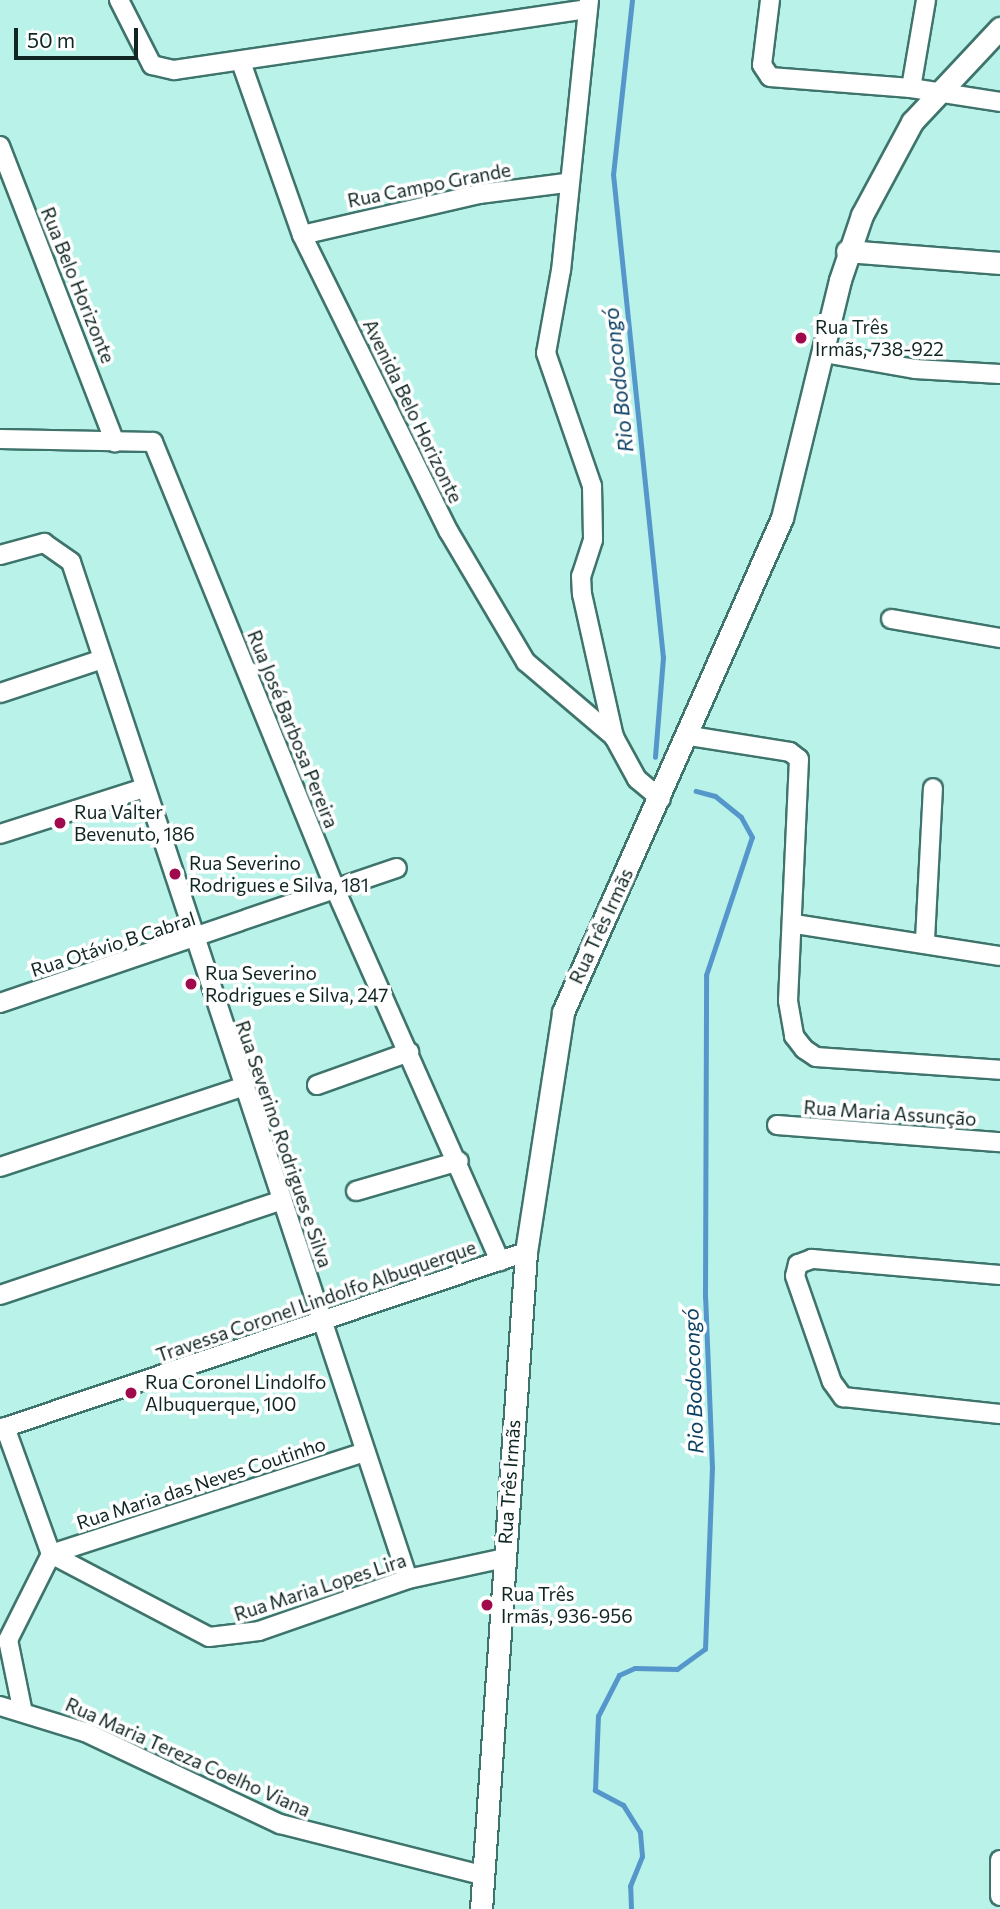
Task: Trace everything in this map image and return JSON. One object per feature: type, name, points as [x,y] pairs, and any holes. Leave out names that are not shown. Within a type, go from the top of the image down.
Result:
[{"type":"street","points":[[119,0],[152,65],[197,70],[588,4],[566,183],[561,270],[546,353],[592,486],[593,540],[581,576],[582,594],[614,737],[637,779],[663,797]]},
{"type":"street","points":[[770,0],[763,50],[770,77],[911,88],[1000,102]]},
{"type":"street","points":[[911,88],[926,0]]},
{"type":"street","name":"Rua Três Irmãs","points":[[481,1909],[526,1252],[563,1012],[677,766],[782,518],[848,251],[886,162],[939,92],[1000,28]]},
{"type":"street","name":"Avenida Belo Horizonte","points":[[241,62],[302,235],[449,532],[510,640],[542,679],[614,737]]},
{"type":"street","name":"Rua Belo Horizonte","points":[[0,146],[115,442]]},
{"type":"street","name":"Rua Campo Grande","points":[[302,235],[480,194],[566,183]]},
{"type":"street","points":[[848,251],[1000,263]]},
{"type":"street","points":[[824,352],[915,369],[1000,374]]},
{"type":"street","points":[[0,439],[115,442]]},
{"type":"street","name":"Rua José Barbosa Pereira","points":[[115,442],[153,442],[336,891],[458,1161],[500,1261]]},
{"type":"street","name":"Rua Severino Rodrigues e Silva","points":[[0,555],[44,543],[71,562],[192,940],[408,1579]]},
{"type":"street","points":[[891,619],[1000,638]]},
{"type":"street","points":[[0,693],[103,659]]},
{"type":"street","points":[[690,736],[790,752],[799,759],[790,1021],[794,1036],[816,1057],[1000,1070]]},
{"type":"street","points":[[0,834],[144,788]]},
{"type":"street","points":[[925,940],[933,788]]},
{"type":"street","name":"Rua Otávio B Cabral","points":[[0,1003],[397,869]]},
{"type":"street","points":[[795,924],[925,940],[1000,957]]},
{"type":"street","points":[[317,1085],[409,1052]]},
{"type":"street","points":[[0,1167],[242,1087]]},
{"type":"street","name":"Rua Maria Assunção","points":[[777,1125],[1000,1142]]},
{"type":"street","points":[[356,1191],[458,1161]]},
{"type":"street","points":[[0,1295],[280,1200]]},
{"type":"street","name":"Travessa Coronel Lindolfo Albuquerque","points":[[3,1428],[526,1252]]},
{"type":"street","points":[[1000,1275],[812,1258],[798,1264],[796,1284],[838,1391],[865,1402],[1000,1414]]},
{"type":"street","points":[[3,1428],[51,1554],[8,1640],[22,1709]]},
{"type":"street","name":"Rua Maria das Neves Coutinho","points":[[51,1554],[364,1452]]},
{"type":"street","name":"Rua Maria Lopes Lira","points":[[51,1554],[188,1627],[220,1639],[408,1579],[504,1558]]},
{"type":"street","name":"Rua Maria Tereza Coelho Viana","points":[[0,1706],[22,1709],[85,1732],[280,1824],[482,1875]]},
{"type":"street","points":[[999,1892],[1000,1860]]},
{"type":"waterway","name":"Rio Bodocongó","points":[[632,0],[613,174],[663,657],[655,757]]},
{"type":"waterway","name":"Rio Bodocongó","points":[[631,1909],[630,1886],[642,1856],[640,1832],[623,1805],[595,1790],[598,1716],[619,1675],[635,1668],[677,1669],[705,1649],[712,1468],[705,1297],[706,975],[752,837],[741,817],[715,796],[696,791]]},
{"type":"place","name":"Rua Três Irmãs, 738-922","points":[[801,338]]},
{"type":"place","name":"Rua Valter Bevenuto, 186","points":[[60,823]]},
{"type":"place","name":"Rua Severino Rodrigues e Silva, 181","points":[[175,874]]},
{"type":"place","name":"Rua Severino Rodrigues e Silva, 247","points":[[191,984]]},
{"type":"place","name":"Rua Coronel Lindolfo Albuquerque, 100","points":[[131,1393]]},
{"type":"place","name":"Rua Três Irmãs, 936-956","points":[[487,1605]]}]
